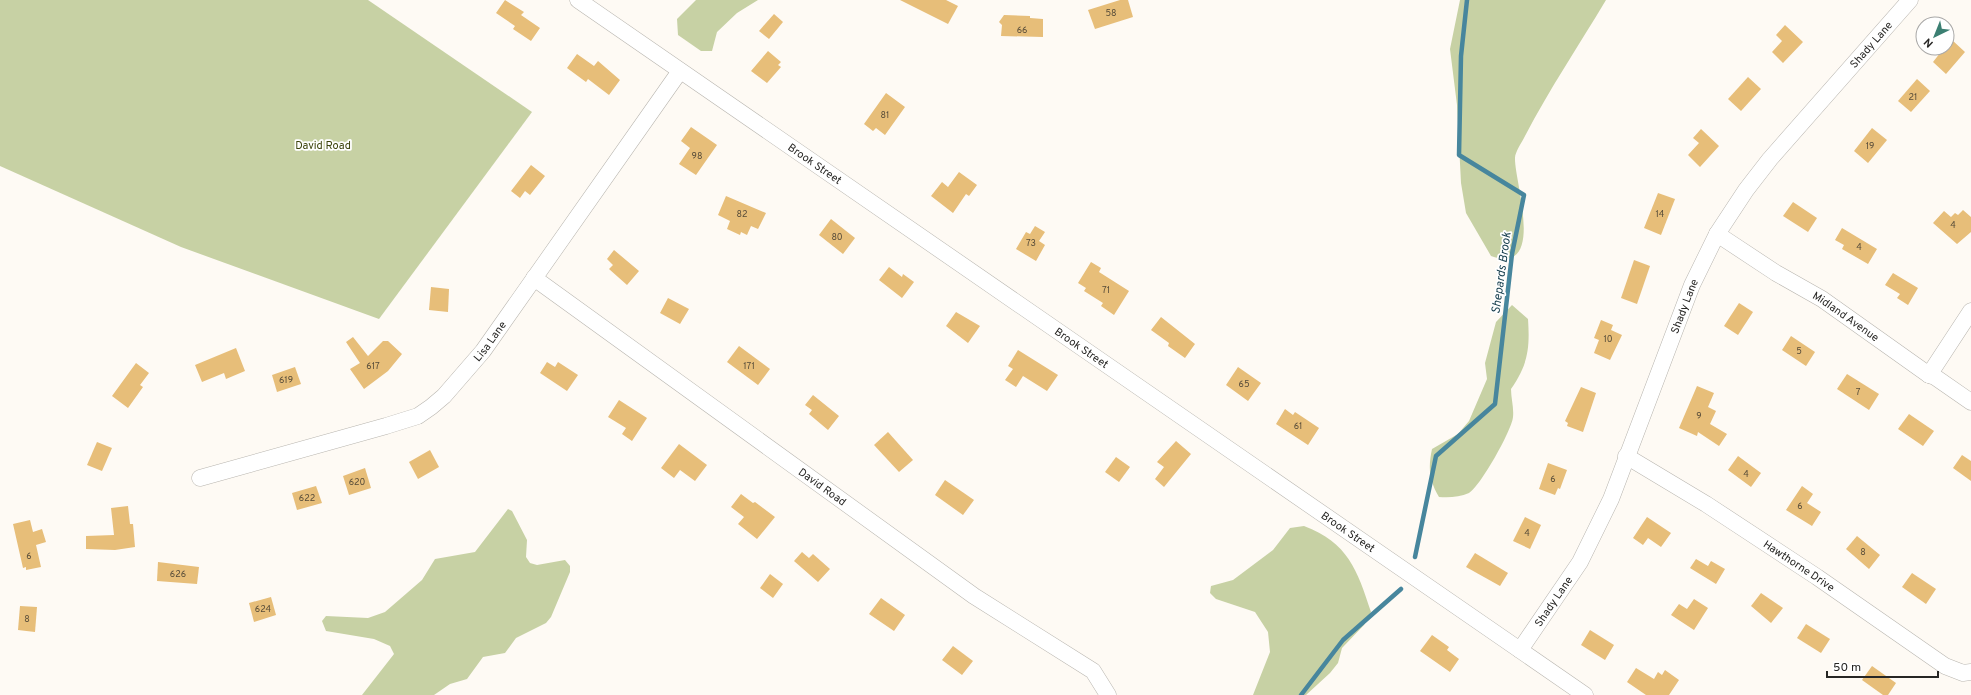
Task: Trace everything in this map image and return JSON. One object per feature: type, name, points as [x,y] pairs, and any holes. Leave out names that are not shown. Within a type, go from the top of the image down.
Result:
[{"type":"street","name":"Brook Street","points":[[578,0],[1585,695]]},
{"type":"street","name":"Shady Lane","points":[[1520,650],[1580,562],[1610,499],[1692,285],[1717,234],[1746,190],[1770,159],[1910,0]]},
{"type":"street","name":"Lisa Lane","points":[[200,478],[418,416],[444,396],[483,351],[680,71]]},
{"type":"street","name":"Midland Avenue","points":[[1717,234],[1776,273],[1822,299],[1971,402]]},
{"type":"street","name":"David Road","points":[[534,278],[974,596],[1093,671],[1108,695]]},
{"type":"street","points":[[1930,375],[1971,311]]},
{"type":"street","name":"Hawthorne Drive","points":[[1626,456],[1706,504],[1817,577],[1945,666],[1963,673],[1971,672]]},
{"type":"green space","name":"David Road","points":[[0,0],[368,0],[532,112],[379,319],[181,247],[0,166]]},
{"type":"green space","points":[[696,0],[758,0],[737,13],[717,32],[712,51],[701,51],[678,35],[677,19]]},
{"type":"green space","points":[[1460,0],[1606,0],[1544,102],[1516,153],[1516,169],[1524,223],[1523,240],[1518,252],[1508,258],[1491,256],[1466,213],[1461,183],[1457,105],[1450,49]]},
{"type":"green space","points":[[1512,305],[1528,319],[1529,339],[1527,356],[1521,372],[1511,389],[1513,417],[1511,424],[1495,458],[1474,489],[1469,493],[1462,495],[1439,497],[1433,485],[1430,474],[1432,449],[1458,434],[1469,421],[1487,379],[1485,363],[1496,322]]},
{"type":"green space","points":[[508,509],[512,511],[527,540],[526,557],[530,563],[537,565],[565,560],[570,566],[570,572],[551,617],[546,623],[516,638],[505,653],[483,657],[467,679],[450,684],[434,695],[362,695],[394,654],[390,646],[374,639],[326,631],[322,621],[326,616],[368,618],[385,612],[422,580],[435,559],[475,552]]},
{"type":"green space","points":[[1304,526],[1331,541],[1341,549],[1349,559],[1361,583],[1371,612],[1364,625],[1342,648],[1338,663],[1330,673],[1306,695],[1253,695],[1270,652],[1268,632],[1255,612],[1216,599],[1210,593],[1211,586],[1233,580],[1273,550],[1290,528]]},
{"type":"building","points":[[505,0],[524,12],[521,15],[540,28],[531,41],[513,29],[515,26],[496,13]]},
{"type":"building","points":[[900,0],[946,0],[958,6],[948,24]]},
{"type":"building","points":[[1120,0],[1128,0],[1133,17],[1095,29],[1088,10]]},
{"type":"building","points":[[774,14],[783,22],[769,39],[759,31]]},
{"type":"building","points":[[1004,15],[1030,16],[1030,18],[1043,19],[1043,37],[1001,36],[1002,25],[999,22]]},
{"type":"building","points":[[1785,25],[1803,42],[1783,63],[1772,52],[1782,41],[1776,35]]},
{"type":"building","points":[[1955,43],[1965,52],[1946,74],[1933,62],[1938,56],[1955,56]]},
{"type":"building","points":[[768,51],[781,62],[778,65],[781,67],[767,83],[751,71]]},
{"type":"building","points":[[577,54],[594,66],[598,61],[620,80],[609,95],[588,79],[586,82],[567,68]]},
{"type":"building","points":[[1748,77],[1761,89],[1741,111],[1728,99]]},
{"type":"building","points":[[1917,79],[1930,91],[1911,112],[1898,101]]},
{"type":"building","points":[[886,93],[905,107],[885,135],[876,128],[873,131],[864,124]]},
{"type":"building","points":[[691,127],[717,145],[696,175],[679,164],[690,148],[681,141]]},
{"type":"building","points":[[1872,128],[1887,140],[1868,163],[1854,151]]},
{"type":"building","points":[[1701,129],[1719,146],[1700,167],[1688,155],[1699,143],[1693,138]]},
{"type":"building","points":[[531,165],[545,176],[530,195],[525,191],[520,198],[511,191]]},
{"type":"building","points":[[959,172],[977,185],[969,196],[966,194],[953,213],[931,196],[942,182],[948,187]]},
{"type":"building","points":[[1658,193],[1675,199],[1661,235],[1644,228]]},
{"type":"building","points":[[726,196],[766,213],[758,229],[751,226],[747,235],[741,232],[740,235],[727,229],[730,221],[718,215]]},
{"type":"building","points":[[1793,202],[1817,218],[1808,232],[1783,216]]},
{"type":"building","points":[[1963,210],[1971,217],[1971,232],[1957,244],[1933,223],[1944,211],[1951,217],[1955,213],[1958,215]]},
{"type":"building","points":[[831,219],[855,238],[843,254],[819,235]]},
{"type":"building","points":[[1035,226],[1045,232],[1039,241],[1045,245],[1036,261],[1016,249],[1026,232],[1030,234]]},
{"type":"building","points":[[1842,228],[1877,249],[1868,264],[1842,249],[1844,245],[1835,240]]},
{"type":"building","points":[[614,250],[639,271],[627,285],[609,269],[613,265],[607,259]]},
{"type":"building","points":[[1634,260],[1650,266],[1637,304],[1621,298]]},
{"type":"building","points":[[1091,262],[1101,268],[1099,272],[1129,291],[1114,315],[1101,306],[1103,303],[1084,291],[1086,288],[1078,283]]},
{"type":"building","points":[[889,267],[902,277],[903,274],[914,282],[902,298],[879,280]]},
{"type":"building","points":[[1893,273],[1918,288],[1908,305],[1897,298],[1900,294],[1885,285]]},
{"type":"building","points":[[431,287],[449,289],[448,312],[429,310]]},
{"type":"building","points":[[668,298],[689,309],[680,324],[660,313]]},
{"type":"building","points":[[1739,303],[1753,312],[1738,335],[1724,326]]},
{"type":"building","points":[[956,312],[980,326],[968,343],[946,326]]},
{"type":"building","points":[[1161,317],[1195,344],[1185,358],[1168,346],[1169,343],[1151,330]]},
{"type":"building","points":[[1601,320],[1613,325],[1611,330],[1622,335],[1610,360],[1594,353],[1599,340],[1594,338]]},
{"type":"building","points":[[1791,336],[1815,352],[1806,366],[1782,350]]},
{"type":"building","points":[[353,337],[368,356],[383,341],[388,341],[402,354],[388,371],[364,389],[350,369],[360,363],[346,342]]},
{"type":"building","points":[[739,346],[770,369],[758,385],[727,362]]},
{"type":"building","points":[[236,348],[245,371],[226,379],[224,373],[202,382],[195,365]]},
{"type":"building","points":[[1018,350],[1058,375],[1047,391],[1023,376],[1016,387],[1005,380],[1013,369],[1008,366]]},
{"type":"building","points":[[547,362],[555,367],[558,362],[578,375],[567,391],[540,373]]},
{"type":"building","points":[[136,363],[149,373],[140,385],[143,387],[128,408],[112,396]]},
{"type":"building","points":[[295,367],[301,384],[277,392],[272,375]]},
{"type":"building","points":[[1238,367],[1261,383],[1248,401],[1226,385]]},
{"type":"building","points":[[1847,374],[1879,394],[1869,410],[1837,389]]},
{"type":"building","points":[[1697,386],[1714,393],[1708,407],[1716,411],[1710,424],[1727,434],[1719,446],[1698,432],[1697,436],[1679,428]]},
{"type":"building","points":[[1581,387],[1596,393],[1583,432],[1567,426],[1568,423],[1565,421]]},
{"type":"building","points":[[813,395],[839,416],[828,430],[809,414],[812,410],[805,405]]},
{"type":"building","points":[[619,400],[647,418],[632,441],[622,434],[626,428],[608,417]]},
{"type":"building","points":[[1285,409],[1293,415],[1295,412],[1319,428],[1308,445],[1276,424]]},
{"type":"building","points":[[1909,414],[1934,431],[1923,446],[1898,429]]},
{"type":"building","points":[[888,432],[913,460],[899,472],[874,445]]},
{"type":"building","points":[[1176,441],[1191,454],[1164,487],[1155,479],[1164,467],[1157,462]]},
{"type":"building","points":[[97,442],[112,448],[102,471],[87,465]]},
{"type":"building","points":[[679,444],[707,465],[695,481],[680,470],[674,478],[661,468]]},
{"type":"building","points":[[430,450],[439,467],[418,479],[409,462]]},
{"type":"building","points":[[1962,455],[1971,461],[1971,481],[1953,468]]},
{"type":"building","points":[[1738,456],[1761,473],[1751,487],[1728,470]]},
{"type":"building","points":[[1116,457],[1130,467],[1119,482],[1105,472]]},
{"type":"building","points":[[1548,463],[1567,470],[1560,489],[1558,488],[1555,495],[1539,489]]},
{"type":"building","points":[[365,468],[371,488],[349,495],[343,476]]},
{"type":"building","points":[[945,480],[974,500],[963,515],[935,495]]},
{"type":"building","points":[[316,486],[322,503],[297,510],[292,493]]},
{"type":"building","points":[[1802,486],[1813,494],[1807,503],[1821,512],[1812,526],[1786,510]]},
{"type":"building","points":[[741,494],[753,503],[755,502],[775,517],[757,539],[738,524],[744,517],[731,507]]},
{"type":"building","points":[[128,506],[130,524],[133,524],[135,547],[115,550],[86,549],[86,536],[114,535],[111,508]]},
{"type":"building","points":[[1525,517],[1541,525],[1530,549],[1513,541]]},
{"type":"building","points":[[1647,517],[1671,533],[1661,547],[1648,538],[1643,545],[1633,538]]},
{"type":"building","points":[[30,520],[33,532],[42,529],[46,542],[36,545],[41,567],[26,570],[26,567],[23,568],[13,524]]},
{"type":"building","points":[[1857,536],[1880,555],[1869,569],[1846,549]]},
{"type":"building","points":[[802,552],[809,558],[813,554],[830,569],[818,582],[794,561]]},
{"type":"building","points":[[1475,553],[1508,573],[1500,586],[1466,567]]},
{"type":"building","points":[[1696,559],[1708,566],[1711,561],[1725,569],[1716,584],[1690,568]]},
{"type":"building","points":[[158,562],[199,567],[197,584],[157,581]]},
{"type":"building","points":[[1912,573],[1936,589],[1926,604],[1902,587]]},
{"type":"building","points":[[770,574],[783,584],[773,598],[760,588]]},
{"type":"building","points":[[1761,593],[1783,608],[1771,623],[1751,606]]},
{"type":"building","points":[[271,597],[276,615],[254,622],[249,603]]},
{"type":"building","points":[[881,598],[905,615],[894,631],[869,614]]},
{"type":"building","points":[[1694,599],[1708,608],[1694,630],[1671,615],[1679,604],[1687,609]]},
{"type":"building","points":[[20,606],[37,607],[35,632],[18,630]]},
{"type":"building","points":[[1806,624],[1830,639],[1821,653],[1797,638]]},
{"type":"building","points":[[1590,630],[1614,645],[1605,660],[1581,645]]},
{"type":"building","points":[[1432,635],[1449,647],[1447,650],[1459,659],[1450,672],[1420,651]]},
{"type":"building","points":[[953,646],[973,661],[962,675],[942,660]]},
{"type":"building","points":[[1872,666],[1896,683],[1888,695],[1883,695],[1862,680]]},
{"type":"building","points":[[1636,668],[1654,679],[1658,672],[1662,675],[1665,670],[1679,680],[1669,695],[1646,695],[1627,682]]},
{"type":"waterway","name":"Shepards Brook","points":[[1415,557],[1436,456],[1495,404],[1512,254],[1524,195],[1459,155],[1461,56],[1467,0]]},
{"type":"waterway","name":"Shepards Brook","points":[[1301,695],[1343,640],[1401,589]]}]
